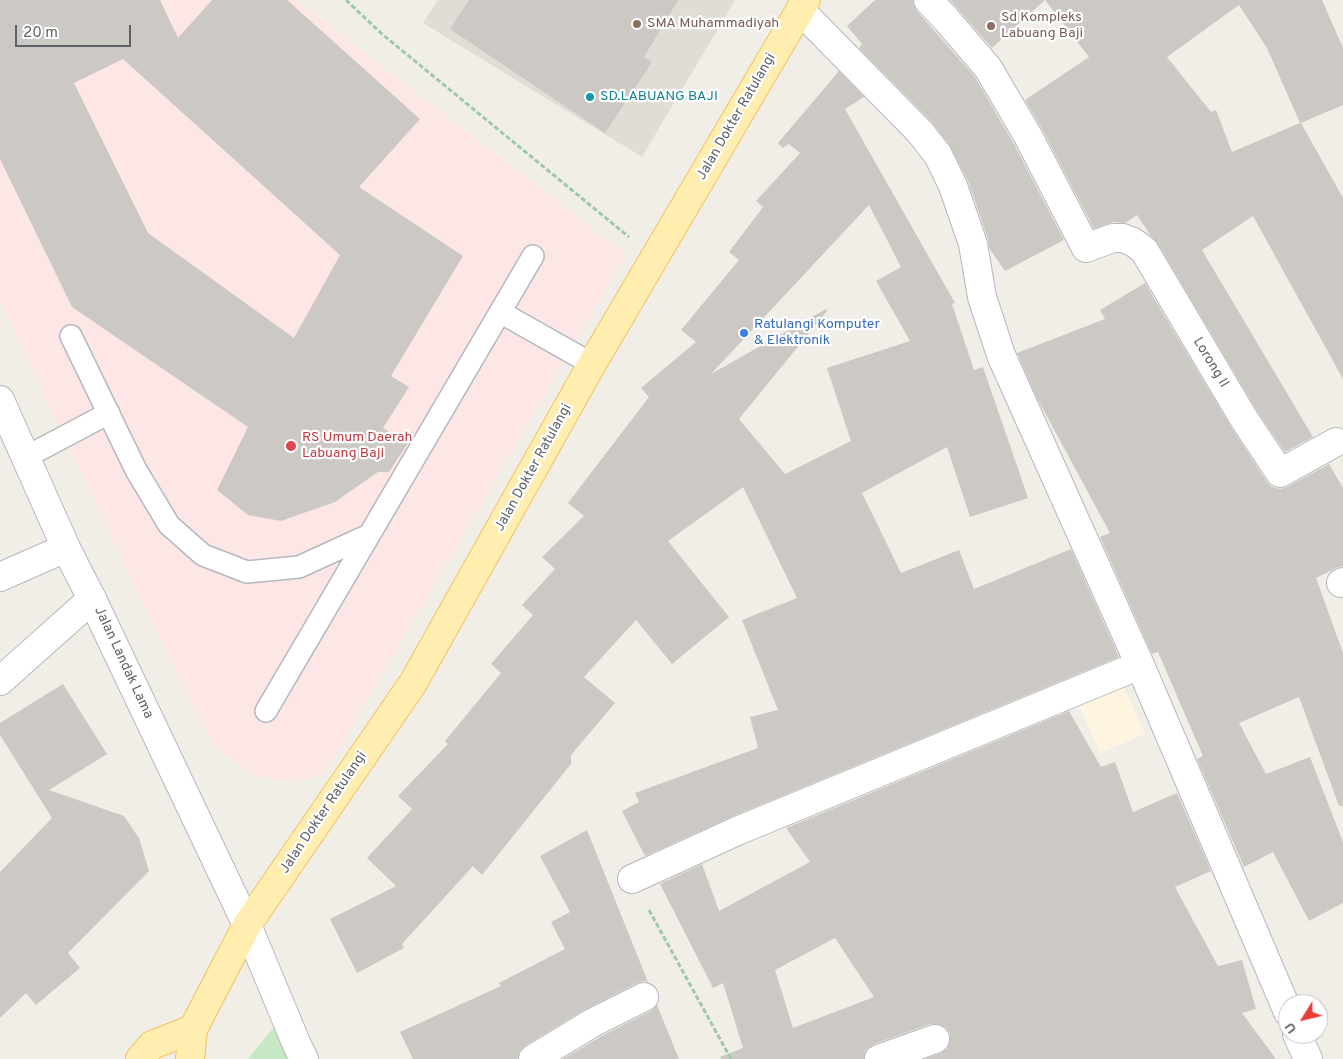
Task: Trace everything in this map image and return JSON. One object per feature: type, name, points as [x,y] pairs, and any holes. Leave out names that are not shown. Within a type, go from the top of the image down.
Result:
[{"type":"main road","name":"Jalan Dokter Ratulangi","points":[[192,1029],[247,925],[413,683],[592,364],[803,5]]},
{"type":"main road","points":[[140,1059],[152,1044],[192,1029],[190,1059]]},
{"type":"street","name":"Lorong II","points":[[928,0],[988,68],[1028,136],[1086,248],[1113,238],[1122,238],[1133,242],[1144,250],[1244,419],[1280,473],[1336,442]]},
{"type":"street","points":[[803,5],[920,132],[938,155],[953,186],[973,244],[982,297],[1001,355],[1140,665],[1280,994]]},
{"type":"street","name":"Jalan Landak Lama","points":[[0,400],[66,548],[247,925],[304,1059]]},
{"type":"street","points":[[0,577],[66,548]]},
{"type":"street","points":[[0,681],[92,599]]},
{"type":"street","points":[[632,878],[737,831],[1140,665]]},
{"type":"street","points":[[532,1059],[592,1023],[644,997]]},
{"type":"street","points":[[879,1059],[935,1039]]},
{"type":"street","points":[[1301,1044],[1308,1059]]},
{"type":"lane","points":[[266,711],[533,256]]},
{"type":"lane","points":[[500,312],[592,364]]},
{"type":"lane","points":[[71,336],[136,470],[168,525],[203,555],[247,572],[299,567],[369,535]]},
{"type":"lane","points":[[26,457],[109,413]]},
{"type":"path","points":[[346,0],[382,34],[654,258]]},
{"type":"path","points":[[632,878],[732,1059]]},
{"type":"shaded area","name":"RS Umum Daerah Labuang Baji","points":[[0,0],[296,0],[626,254],[325,772],[297,782],[254,776],[215,747],[190,702],[0,302]]},
{"type":"shaded area","points":[[438,0],[735,0],[642,157],[423,23]]},
{"type":"shaded area","points":[[1121,681],[1145,734],[1100,753],[1077,700]]},
{"type":"green space","points":[[290,1007],[310,1059],[248,1059]]},
{"type":"building","points":[[0,0],[160,0],[178,38],[212,0],[287,0],[420,119],[359,187],[463,256],[391,376],[409,387],[383,428],[408,443],[389,472],[378,472],[335,502],[281,521],[248,515],[217,490],[248,427],[72,307],[0,159]],"holes":[[[123,59],[340,255],[294,338],[148,233],[74,83]]]},
{"type":"building","name":"SD.LABUANG BAJI","points":[[469,0],[678,0],[644,57],[652,62],[605,133],[450,29]]},
{"type":"building","points":[[875,0],[913,0],[917,11],[975,77],[1014,144],[1064,240],[1005,271],[989,248],[988,239],[968,181],[950,146],[931,121],[859,48],[862,44],[847,26]]},
{"type":"building","name":"Sd Kompleks Labuang Baji","points":[[950,0],[1045,0],[992,48]]},
{"type":"building","points":[[1045,0],[1322,0],[1343,48],[1343,105],[1301,123],[1343,198],[1343,379],[1253,216],[1202,250],[1313,437],[1285,452],[1257,411],[1157,242],[1137,215],[1125,223],[1113,222],[1094,229],[1025,100],[1089,57]],"holes":[[[1239,5],[1267,48],[1300,123],[1232,152],[1216,110],[1211,112],[1167,57]]]},
{"type":"building","points":[[839,71],[864,97],[845,109],[955,303],[952,304],[974,370],[983,367],[1028,498],[970,517],[947,447],[862,493],[901,573],[959,550],[974,589],[1071,549],[1119,657],[731,817],[645,856],[622,811],[639,802],[635,793],[758,748],[750,717],[778,710],[742,620],[797,598],[743,487],[668,541],[729,617],[672,664],[636,620],[584,677],[615,703],[571,755],[571,764],[482,875],[473,866],[402,944],[404,948],[357,973],[330,919],[396,886],[367,858],[412,809],[398,796],[448,744],[445,741],[501,673],[491,664],[533,615],[522,605],[555,569],[542,557],[584,516],[568,503],[649,397],[641,388],[696,342],[681,330],[739,260],[729,252],[763,207],[756,201],[800,153],[789,144],[783,148],[778,143]],"holes":[[[869,205],[901,267],[876,281],[910,341],[827,368],[851,441],[785,474],[739,419],[827,311],[826,309],[711,374]]]},
{"type":"building","points":[[1145,283],[1231,427],[1267,482],[1272,487],[1280,489],[1287,487],[1329,464],[1343,488],[1343,566],[1316,578],[1343,653],[1343,806],[1339,806],[1299,697],[1239,723],[1266,774],[1310,757],[1343,842],[1343,903],[1309,921],[1273,852],[1244,867],[1197,759],[1203,756],[1158,652],[1152,654],[1100,537],[1110,533],[1036,396],[1017,353],[1105,319],[1100,310]]},
{"type":"building","points":[[63,684],[107,754],[49,790],[124,816],[139,838],[149,871],[68,953],[80,968],[36,1005],[26,993],[0,1018],[0,872],[52,818],[0,735],[0,723]]},
{"type":"building","points":[[1069,711],[1101,767],[1115,762],[1133,812],[1177,793],[1211,871],[1175,887],[1218,966],[1242,960],[1256,1009],[1242,1013],[1276,1059],[925,1059],[947,1049],[950,1042],[950,1034],[945,1027],[930,1024],[874,1044],[867,1049],[864,1059],[721,1059],[720,1057],[743,1048],[723,983],[713,988],[660,884],[702,864],[719,911],[810,862],[786,828]],"holes":[[[835,938],[874,997],[793,1028],[775,970]]]},
{"type":"building","points":[[587,830],[648,982],[637,983],[584,1010],[525,1046],[520,1051],[517,1059],[413,1059],[400,1032],[501,986],[499,983],[565,949],[551,922],[570,912],[540,856]]},
{"type":"building","points":[[657,1005],[679,1059],[563,1059],[600,1037],[651,1011]]},
{"type":"place","name":"SMA Muhammadiyah","points":[[637,24]]},
{"type":"place","name":"Sd Kompleks Labuang Baji","points":[[991,26]]},
{"type":"place","name":"SD.LABUANG BAJI","points":[[590,97]]},
{"type":"place","name":"Ratulangi Komputer & Elektronik","points":[[744,333]]},
{"type":"place","name":"RS Umum Daerah Labuang Baji","points":[[291,446]]}]
